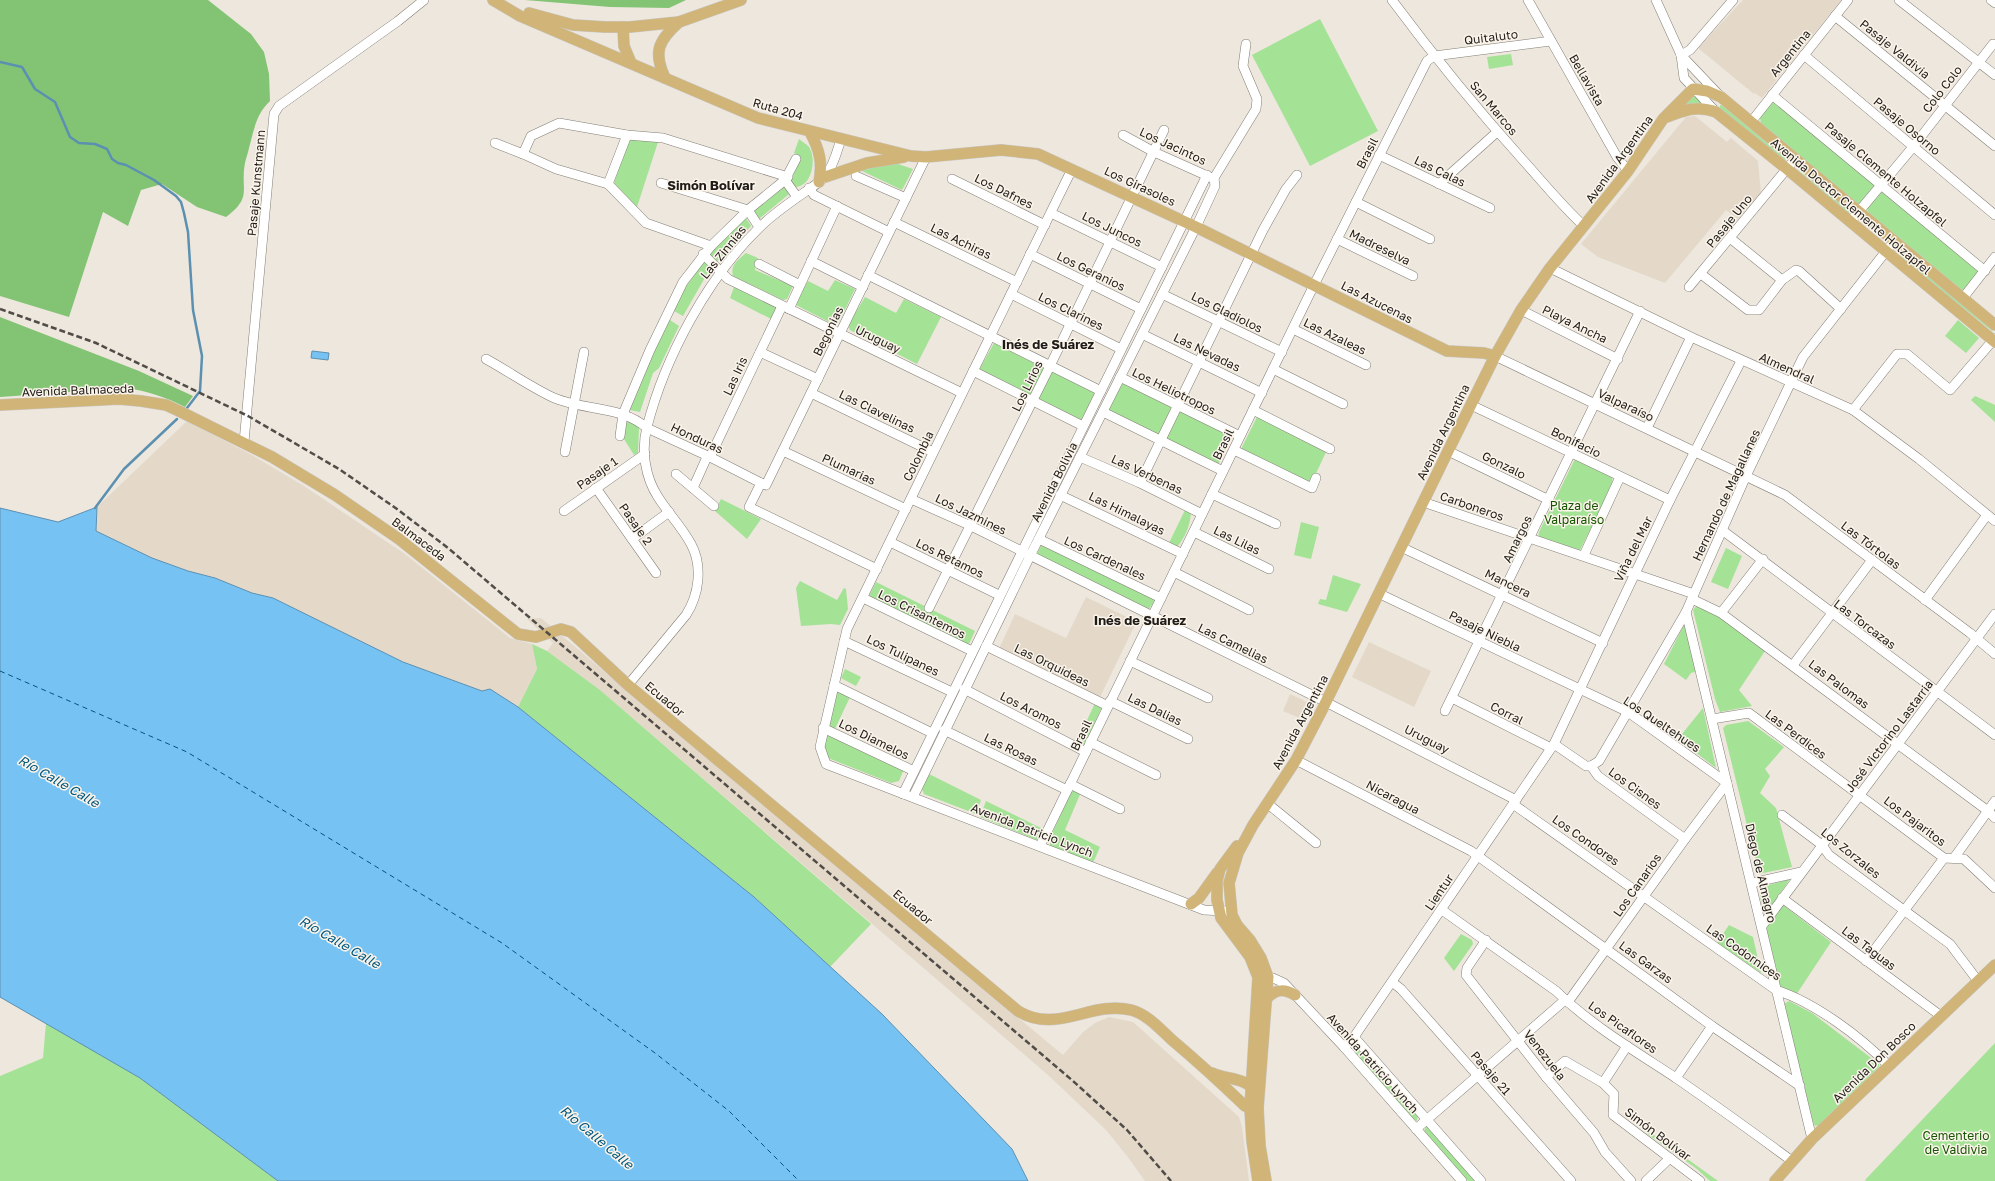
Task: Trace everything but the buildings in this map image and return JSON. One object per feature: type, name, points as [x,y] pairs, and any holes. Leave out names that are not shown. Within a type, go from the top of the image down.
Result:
[{"type":"main road","points":[[494,0],[533,15],[573,25],[623,27],[679,22],[740,0]]},
{"type":"main road","name":"Ruta 204","points":[[494,0],[520,16],[632,63],[742,112],[774,123],[911,156],[926,157],[1011,150],[1038,154],[1072,169]]},
{"type":"main road","points":[[665,78],[659,66],[659,47],[662,40],[679,22]]},
{"type":"main road","points":[[623,27],[624,46],[632,63]]},
{"type":"main road","points":[[1663,119],[1693,89]]},
{"type":"main road","name":"Avenida Doctor Clemente Holzapfel","points":[[1693,89],[1707,91],[1721,97],[1995,325]]},
{"type":"main road","name":"Avenida Argentina","points":[[1259,1095],[1267,998],[1261,958],[1250,940],[1225,911],[1217,887],[1220,869],[1268,804],[1296,760],[1380,594],[1401,547],[1495,356],[1521,310],[1550,268],[1628,171],[1663,119],[1692,108],[1708,109],[1716,112]]},
{"type":"main road","name":"Avenida Doctor Clemente Holzapfel","points":[[1716,112],[1994,340]]},
{"type":"main road","points":[[810,132],[819,148],[822,179],[867,163],[911,156]]},
{"type":"main road","name":"Los Girasoles","points":[[1072,169],[1196,227]]},
{"type":"main road","name":"Las Azucenas","points":[[1196,227],[1447,351],[1484,353],[1495,356]]},
{"type":"main road","name":"Avenida Balmaceda","points":[[0,405],[119,399],[166,405],[179,411]]},
{"type":"main road","name":"Balmaceda","points":[[179,411],[244,442],[291,467],[357,509],[420,555],[518,634],[536,637],[557,629],[568,630],[628,685]]},
{"type":"main road","name":"Ecuador","points":[[628,685],[1018,1011],[1035,1019],[1048,1021],[1108,1009],[1132,1010],[1148,1019],[1207,1070],[1245,1106],[1254,1108]]},
{"type":"main road","name":"Avenida Argentina","points":[[1225,911],[1230,874],[1238,853],[1253,825]]},
{"type":"main road","points":[[1191,904],[1199,898],[1220,869]]},
{"type":"main road","name":"Avenida Don Bosco","points":[[1775,1181],[1812,1139],[1995,965]]},
{"type":"main road","name":"Avenida Argentina","points":[[1252,1086],[1253,1064],[1263,977]]},
{"type":"main road","points":[[1267,998],[1273,992],[1281,990],[1288,991],[1295,995]]},
{"type":"main road","points":[[1237,1079],[1247,1074],[1253,1064]]},
{"type":"main road","name":"Ecuador","points":[[1207,1070],[1216,1075],[1237,1079],[1252,1086],[1259,1095]]},
{"type":"main road","points":[[1252,1086],[1254,1108],[1266,1181]]},
{"type":"main road","points":[[1258,1181],[1252,1141],[1254,1108],[1259,1095]]},
{"type":"street","name":"Pasaje Kunstmann","points":[[244,442],[274,114],[279,106],[398,21],[424,0]]},
{"type":"street","name":"San Marcos","points":[[1392,0],[1434,56],[1497,132],[1568,211],[1584,226]]},
{"type":"street","name":"Bellavista","points":[[1528,0],[1617,157],[1628,171]]},
{"type":"street","name":"Avenida Doctor Clemente Holzapfel","points":[[1656,0],[1681,55],[1684,78],[1716,112]]},
{"type":"street","points":[[1721,97],[1681,55],[1690,50],[1731,0]]},
{"type":"street","name":"Argentina","points":[[1750,122],[1848,0]]},
{"type":"street","points":[[1899,0],[1995,75]]},
{"type":"street","points":[[1991,0],[1995,3]]},
{"type":"street","name":"Pasaje Valdivia","points":[[1835,16],[1995,146]]},
{"type":"street","name":"Quitaluto","points":[[1434,56],[1551,41]]},
{"type":"street","points":[[1210,177],[1256,109],[1257,99],[1243,66],[1246,44]]},
{"type":"street","name":"Colo Colo","points":[[1850,222],[1913,147],[1993,44]]},
{"type":"street","name":"Brasil","points":[[1040,846],[1314,285],[1427,60],[1434,56]]},
{"type":"street","name":"Pasaje Osorno","points":[[1804,56],[1995,215]]},
{"type":"street","name":"Pasaje Clemente Holzapfel","points":[[1772,95],[1984,271]]},
{"type":"street","points":[[523,154],[531,136],[559,123],[627,135],[664,138],[786,178],[797,197]]},
{"type":"street","name":"Los Lirios","points":[[929,608],[969,525],[1050,366],[1164,130]]},
{"type":"street","points":[[1439,184],[1497,132]]},
{"type":"street","points":[[608,184],[627,135]]},
{"type":"street","name":"Los Jacintos","points":[[1123,135],[1154,152],[1210,177]]},
{"type":"street","points":[[822,179],[832,164],[841,139]]},
{"type":"street","points":[[495,143],[556,169],[608,184],[646,223],[711,246]]},
{"type":"street","name":"Las Calas","points":[[1379,155],[1490,208]]},
{"type":"street","name":"Begonias","points":[[876,569],[750,507],[761,483],[766,485],[926,157]]},
{"type":"street","points":[[620,436],[623,414],[650,350],[683,282],[711,246],[748,210],[786,178],[796,159]]},
{"type":"street","name":"Pasaje Uno","points":[[1689,288],[1795,159]]},
{"type":"street","name":"Colombia","points":[[826,764],[820,747],[823,728],[844,640],[876,569],[1072,169]]},
{"type":"street","points":[[1140,483],[1251,254],[1282,195],[1296,175]]},
{"type":"street","points":[[856,176],[906,198]]},
{"type":"street","name":"Avenida Bolivia","points":[[913,797],[944,730],[986,646],[1083,426],[1162,267],[1210,177]]},
{"type":"street","name":"Avenida Bolivia","points":[[903,794],[999,595],[1026,554],[1039,539],[1196,227],[1215,186],[1210,177]]},
{"type":"street","name":"Las Zinnias","points":[[628,685],[686,616],[696,595],[698,583],[697,566],[692,545],[657,497],[651,483],[645,454],[647,428],[662,381],[671,360],[713,281],[720,272],[759,227],[822,179]]},
{"type":"street","name":"Los Dafnes","points":[[952,179],[1045,225]]},
{"type":"street","points":[[661,183],[748,210],[759,227]]},
{"type":"street","points":[[809,188],[814,194],[889,232]]},
{"type":"street","points":[[1356,202],[1430,239]]},
{"type":"street","name":"Las Iris","points":[[692,488],[709,457],[760,352],[785,307],[800,285],[837,206]]},
{"type":"street","name":"Los Juncos","points":[[1051,212],[1162,267]]},
{"type":"street","name":"Las Achiras","points":[[894,222],[1017,282]]},
{"type":"street","points":[[1730,238],[1782,280]]},
{"type":"street","name":"Madreselva","points":[[1337,239],[1413,276]]},
{"type":"street","name":"Hernando de Magallanes","points":[[1591,766],[1599,761],[1686,612],[1746,476],[1803,357],[1894,241]]},
{"type":"street","name":"Uruguay","points":[[704,254],[720,272],[728,278],[962,393]]},
{"type":"street","name":"Los Geranios","points":[[1030,254],[1141,309]]},
{"type":"street","points":[[1963,298],[1995,257]]},
{"type":"street","points":[[811,261],[863,287]]},
{"type":"street","points":[[759,264],[800,285]]},
{"type":"street","name":"Almendral","points":[[1550,268],[1741,361],[1853,410],[1918,459],[1995,521]]},
{"type":"street","points":[[1701,274],[1748,310],[1754,311],[1759,310],[1782,280],[1793,271],[1799,271],[1841,309]]},
{"type":"street","points":[[868,275],[1101,391]]},
{"type":"street","name":"Los Clarines","points":[[1011,294],[1121,349]]},
{"type":"street","name":"Los Gladiolos","points":[[1162,294],[1282,352]]},
{"type":"street","name":"Playa Ancha","points":[[1521,310],[1618,359]]},
{"type":"street","name":"Amargos","points":[[1445,711],[1503,595],[1640,311]]},
{"type":"street","name":"Las Azaleas","points":[[1293,329],[1366,365]]},
{"type":"street","name":"Las Nevadas","points":[[1142,334],[1262,392]]},
{"type":"street","points":[[1646,428],[1691,337]]},
{"type":"street","points":[[1853,410],[1897,354],[1907,354],[1950,390],[1994,340]]},
{"type":"street","points":[[566,452],[584,352]]},
{"type":"street","points":[[760,352],[818,379]]},
{"type":"street","name":"Valparaíso","points":[[1495,356],[1746,476]]},
{"type":"street","name":"Honduras","points":[[486,359],[553,397],[574,404],[623,414],[641,423],[647,428],[761,483]]},
{"type":"street","name":"Viña del Mar","points":[[1552,746],[1581,690],[1634,574],[1694,451],[1741,361]]},
{"type":"street","points":[[1273,370],[1343,404]]},
{"type":"street","points":[[973,371],[1083,426]]},
{"type":"street","name":"Los Heliotropos","points":[[1120,377],[1240,436]]},
{"type":"street","name":"Las Clavelinas","points":[[811,393],[933,452]]},
{"type":"street","name":"Bonifacio","points":[[1471,405],[1670,500]]},
{"type":"street","points":[[1253,410],[1330,449]]},
{"type":"street","points":[[1103,412],[1223,471]]},
{"type":"street","points":[[1234,450],[1312,488],[1316,478]]},
{"type":"street","name":"Gonzalo","points":[[1448,450],[1549,500]]},
{"type":"street","name":"Plumarias","points":[[783,451],[906,509]]},
{"type":"street","name":"Pasaje 1","points":[[564,511],[645,454]]},
{"type":"street","name":"Las Verbenas","points":[[1080,457],[1140,483],[1202,514]]},
{"type":"street","points":[[676,474],[714,506]]},
{"type":"street","name":"Las Tórtolas","points":[[1746,476],[1785,495],[1970,633],[1995,654]]},
{"type":"street","points":[[1584,555],[1620,477]]},
{"type":"street","name":"Pasaje 2","points":[[596,488],[656,573]]},
{"type":"street","points":[[1212,494],[1276,524]]},
{"type":"street","name":"Las Himalayas","points":[[1060,495],[1183,554]]},
{"type":"street","name":"Los Jazmines","points":[[911,499],[969,525],[1026,554]]},
{"type":"street","name":"Carboneros","points":[[1423,502],[1530,539],[1584,555],[1693,596]]},
{"type":"street","points":[[632,539],[669,512]]},
{"type":"street","points":[[1925,600],[1987,515]]},
{"type":"street","name":"Las Torcazas","points":[[1722,530],[1763,559],[1832,614],[1995,735]]},
{"type":"street","name":"Las Lilas","points":[[1194,532],[1269,570]]},
{"type":"street","name":"Los Cardenales","points":[[1039,539],[1161,598]]},
{"type":"street","name":"Los Retamos","points":[[890,542],[999,595]]},
{"type":"street","name":"Mancera","points":[[1401,547],[1602,643]]},
{"type":"street","name":"Las Camelias","points":[[1026,554],[1326,702]]},
{"type":"street","points":[[1721,613],[1763,559]]},
{"type":"street","points":[[1793,665],[1872,560]]},
{"type":"street","points":[[1174,572],[1249,610]]},
{"type":"street","name":"Pasaje Niebla","points":[[1380,594],[1581,690]]},
{"type":"street","name":"Las Palomas","points":[[1693,596],[1721,613],[1793,665],[1988,811],[1995,818]]},
{"type":"street","name":"Los Crisantemos","points":[[863,598],[972,651]]},
{"type":"street","name":"Diego de Almagro","points":[[1686,612],[1812,1139]]},
{"type":"street","name":"José Victorino Lastarria","points":[[1762,926],[1995,614]]},
{"type":"street","name":"Los Tulipanes","points":[[844,640],[952,692]]},
{"type":"street","name":"Las Orquideas","points":[[986,646],[1109,704]]},
{"type":"street","points":[[1130,661],[1208,698]]},
{"type":"street","points":[[834,685],[932,733]]},
{"type":"street","name":"Los Aromos","points":[[964,689],[1086,752]]},
{"type":"street","name":"Los Queltehues","points":[[1581,690],[1628,712],[1727,783]]},
{"type":"street","name":"Corral","points":[[1452,698],[1552,746]]},
{"type":"street","name":"Uruguay","points":[[1326,702],[1514,802]]},
{"type":"street","name":"Las Dalias","points":[[1109,704],[1188,739]]},
{"type":"street","name":"Las Perdices","points":[[1712,719],[1749,713],[1859,795]]},
{"type":"street","name":"Los Diamelos","points":[[823,728],[914,771]]},
{"type":"street","name":"Las Rosas","points":[[944,730],[1068,787],[1120,809]]},
{"type":"street","points":[[1090,742],[1156,775]]},
{"type":"street","name":"Los Cisnes","points":[[1552,746],[1586,766],[1591,766],[1598,776],[1685,838]]},
{"type":"street","name":"Lientur","points":[[1344,1047],[1354,1037],[1442,910],[1552,746]]},
{"type":"street","name":"Nicaragua","points":[[1296,760],[1478,856]]},
{"type":"street","name":"Avenida Patricio Lynch","points":[[826,764],[1204,910],[1225,911]]},
{"type":"street","name":"Los Canarios","points":[[1416,1129],[1478,1076],[1517,1039],[1566,1001],[1607,949],[1685,838],[1727,783]]},
{"type":"street","name":"Los Pajaritos","points":[[1859,795],[1944,858],[1964,859],[1970,863],[1995,888]]},
{"type":"street","points":[[1954,858],[1995,801]]},
{"type":"street","name":"Los Condores","points":[[1514,802],[1645,896]]},
{"type":"street","points":[[1268,804],[1316,843]]},
{"type":"street","name":"Los Zorzales","points":[[1782,815],[1822,845],[1829,855],[1950,944],[1978,980]]},
{"type":"street","name":"Las Garzas","points":[[1478,856],[1712,1026],[1800,1086]]},
{"type":"street","points":[[1866,961],[1944,858]]},
{"type":"street","points":[[1752,883],[1802,872]]},
{"type":"street","name":"Las Codornices","points":[[1645,896],[1776,990],[1794,996],[1840,1026],[1862,1042],[1889,1066]]},
{"type":"street","name":"Las Taguas","points":[[1782,898],[1941,1016]]},
{"type":"street","name":"Los Picaflores","points":[[1442,910],[1556,991],[1566,1001],[1627,1046],[1676,1078],[1792,1161]]},
{"type":"street","name":"Venezuela","points":[[1486,940],[1467,968],[1466,975],[1546,1077],[1594,1133],[1605,1152],[1631,1181]]},
{"type":"street","name":"Avenida Patricio Lynch","points":[[1263,977],[1281,981],[1295,995],[1344,1047],[1462,1181]]},
{"type":"street","name":"Pasaje 21","points":[[1392,982],[1401,989],[1571,1181]]},
{"type":"street","points":[[1676,1078],[1712,1026]]},
{"type":"street","name":"Avenida Patricio Lynch","points":[[1354,1037],[1481,1181]]},
{"type":"street","points":[[1603,1083],[1627,1046]]},
{"type":"street","name":"Simón Bolívar","points":[[1546,1077],[1565,1061],[1603,1083],[1614,1094],[1612,1115],[1700,1181]]},
{"type":"street","points":[[1646,1181],[1670,1158]]},
{"type":"shaded area","points":[[1743,0],[1841,0],[1762,98],[1755,93],[1754,94],[1698,48]]},
{"type":"shaded area","points":[[1695,116],[1727,142],[1731,138],[1758,161],[1761,194],[1738,219],[1726,210],[1665,283],[1598,257],[1581,244],[1686,117]]},
{"type":"shaded area","points":[[187,421],[252,455],[304,486],[405,554],[510,638],[532,644],[537,669],[518,707],[490,689],[482,691],[403,662],[273,598],[252,593],[215,578],[188,571],[152,558],[96,531],[97,507]]},
{"type":"shaded area","points":[[1086,597],[1133,620],[1135,625],[1099,699],[999,649],[1015,614],[1066,638]]},
{"type":"shaded area","points":[[541,618],[761,804],[1063,1055],[1083,1032],[1095,1023],[1109,1017],[1133,1022],[1239,1117],[1242,1127],[1249,1181],[1145,1181],[1106,1130],[1048,1075],[600,690],[547,651],[553,643],[527,619]]},
{"type":"shaded area","points":[[1369,642],[1431,671],[1414,707],[1352,677]]},
{"type":"shaded area","points":[[1290,694],[1309,703],[1302,719],[1283,711]]},
{"type":"green space","points":[[0,0],[208,0],[251,34],[264,52],[269,74],[270,101],[262,111],[254,129],[245,163],[244,193],[240,204],[226,217],[197,207],[162,184],[141,190],[128,226],[103,212],[69,317],[0,296]]},
{"type":"green space","points":[[525,0],[686,0],[669,8],[610,7]]},
{"type":"green space","points":[[1320,19],[1378,131],[1310,166],[1252,55]]},
{"type":"green space","points":[[1511,54],[1513,65],[1489,69],[1487,57]]},
{"type":"green space","points":[[1696,95],[1705,103],[1681,107],[1692,97]]},
{"type":"green space","points":[[1774,101],[1877,186],[1860,207],[1761,123],[1760,118]]},
{"type":"green space","points":[[1720,105],[1786,159],[1785,161],[1720,109]]},
{"type":"green space","points":[[629,139],[658,142],[637,207],[614,183]]},
{"type":"green space","points":[[799,139],[809,147],[813,158],[813,165],[809,178],[801,186],[795,187],[791,181],[800,159],[798,155],[794,153]]},
{"type":"green space","points":[[895,163],[913,169],[902,190],[862,171],[861,168]]},
{"type":"green space","points":[[1797,169],[1849,211],[1849,214],[1796,170]]},
{"type":"green space","points":[[783,186],[789,194],[759,219],[754,211]]},
{"type":"green space","points":[[1881,191],[1981,272],[1963,292],[1869,215],[1867,208]]},
{"type":"green space","points":[[746,218],[751,226],[717,262],[709,255]]},
{"type":"green space","points":[[746,253],[758,258],[755,264],[755,270],[793,286],[787,299],[783,300],[733,276],[732,272],[734,266]]},
{"type":"green space","points":[[1903,255],[1993,330],[1992,331],[1901,258]]},
{"type":"green space","points":[[704,261],[711,267],[683,316],[674,311],[683,291]]},
{"type":"green space","points":[[835,280],[855,289],[838,324],[835,325],[796,305],[796,302],[808,281],[828,291]]},
{"type":"green space","points":[[734,287],[778,309],[773,320],[730,298]]},
{"type":"green space","points":[[865,297],[896,313],[904,299],[941,317],[917,364],[850,330],[848,325]]},
{"type":"green space","points":[[0,317],[139,371],[193,396],[185,407],[156,395],[126,388],[0,397]]},
{"type":"green space","points":[[670,320],[679,326],[659,368],[653,373],[640,412],[630,410],[629,405],[666,323]]},
{"type":"green space","points":[[1958,320],[1979,338],[1966,353],[1945,336]]},
{"type":"green space","points":[[994,343],[1098,392],[1082,422],[979,370]]},
{"type":"green space","points":[[1120,380],[1232,436],[1218,465],[1106,410]]},
{"type":"green space","points":[[1975,396],[1995,405],[1995,422],[1971,400]]},
{"type":"green space","points":[[1257,417],[1327,450],[1311,484],[1241,449]]},
{"type":"green space","points":[[629,422],[639,426],[638,453],[634,455],[624,439],[625,423]]},
{"type":"green space","name":"Plaza de Valparaíso","points":[[1575,459],[1612,477],[1613,485],[1579,552],[1538,538],[1539,532]]},
{"type":"green space","points":[[721,499],[761,519],[747,539],[715,511]]},
{"type":"green space","points":[[1185,510],[1191,513],[1190,522],[1185,535],[1177,547],[1169,543]]},
{"type":"green space","points":[[1301,522],[1319,527],[1311,559],[1294,555]]},
{"type":"green space","points":[[1042,544],[1156,599],[1149,609],[1038,556],[1038,552]]},
{"type":"green space","points":[[1726,548],[1742,556],[1728,589],[1711,582]]},
{"type":"green space","points":[[1333,575],[1361,584],[1347,612],[1318,604],[1320,599],[1326,600]]},
{"type":"green space","points":[[800,581],[837,600],[844,588],[846,589],[848,609],[840,625],[831,624],[801,626],[796,588]]},
{"type":"green space","points":[[876,582],[975,631],[968,646],[869,596]]},
{"type":"green space","points":[[1697,605],[1719,617],[1765,651],[1739,690],[1752,706],[1720,712],[1715,699],[1693,610]]},
{"type":"green space","points":[[1685,623],[1698,671],[1691,673],[1686,680],[1664,664]]},
{"type":"green space","points":[[532,644],[547,651],[600,690],[871,924],[830,967],[754,897],[518,707],[537,669]]},
{"type":"green space","points":[[845,669],[861,677],[856,686],[841,678]]},
{"type":"green space","points":[[836,689],[851,695],[833,733],[904,769],[899,781],[891,783],[828,758],[823,742]]},
{"type":"green space","points":[[1095,703],[1102,707],[1083,748],[1076,744]]},
{"type":"green space","points":[[1703,708],[1716,768],[1678,739]]},
{"type":"green space","points":[[1748,721],[1784,747],[1765,769],[1770,776],[1760,793],[1776,808],[1792,867],[1759,874],[1723,728],[1726,725]]},
{"type":"green space","points":[[929,774],[981,800],[976,814],[924,794],[922,789]]},
{"type":"green space","points":[[1073,788],[1081,792],[1065,830],[1100,847],[1093,863],[1050,846],[1050,838]]},
{"type":"green space","points":[[986,801],[1043,829],[1037,840],[980,817]]},
{"type":"green space","points":[[1790,879],[1766,914],[1763,913],[1759,890],[1762,887]]},
{"type":"green space","points":[[1783,905],[1831,942],[1796,995],[1778,986],[1765,930],[1766,926]]},
{"type":"green space","points":[[1729,925],[1753,937],[1761,973],[1717,943]]},
{"type":"green space","points":[[1461,934],[1472,940],[1473,944],[1454,971],[1444,958]]},
{"type":"green space","points":[[1789,1001],[1812,1013],[1879,1064],[1879,1067],[1819,1125],[1815,1126],[1784,1004]]},
{"type":"green space","points":[[46,1023],[140,1078],[278,1181],[0,1181],[0,1076],[43,1058]]},
{"type":"green space","name":"Cementerio de Valdivia","points":[[1995,1043],[1995,1181],[1866,1181],[1865,1180]]},
{"type":"green space","points":[[1357,1048],[1418,1116],[1417,1121],[1413,1119],[1355,1054],[1355,1049]]},
{"type":"green space","points":[[1426,1127],[1428,1127],[1476,1181],[1468,1181],[1424,1131]]},
{"type":"green space","points":[[1647,1130],[1718,1181],[1710,1181],[1697,1169],[1646,1133]]},
{"type":"water","points":[[312,351],[329,353],[328,360],[311,358]]},
{"type":"water","name":"Río Calle Calle","points":[[97,507],[96,531],[152,558],[188,571],[215,578],[252,593],[273,598],[403,662],[482,691],[490,689],[518,707],[754,897],[882,1014],[1012,1149],[1028,1181],[278,1181],[140,1078],[0,997],[0,508],[58,522]]},
{"type":"waterway","points":[[0,62],[22,67],[35,89],[55,102],[70,137],[79,143],[95,144],[107,149],[112,159],[154,180],[176,196],[181,202],[188,232],[193,310],[202,356],[200,391],[187,408]]},
{"type":"waterway","points":[[95,508],[124,469],[177,419]]},
{"type":"ferry route","points":[[0,671],[187,752],[502,943],[655,1053],[729,1111],[799,1181]]},
{"type":"railway","points":[[0,309],[96,343],[248,416],[339,469],[397,509],[448,548],[1073,1081],[1127,1130],[1171,1181]]},
{"type":"district","name":"Simón Bolívar","points":[[711,185]]},
{"type":"district","name":"Inés de Suárez","points":[[1048,344]]},
{"type":"district","name":"Inés de Suárez","points":[[1140,620]]}]
